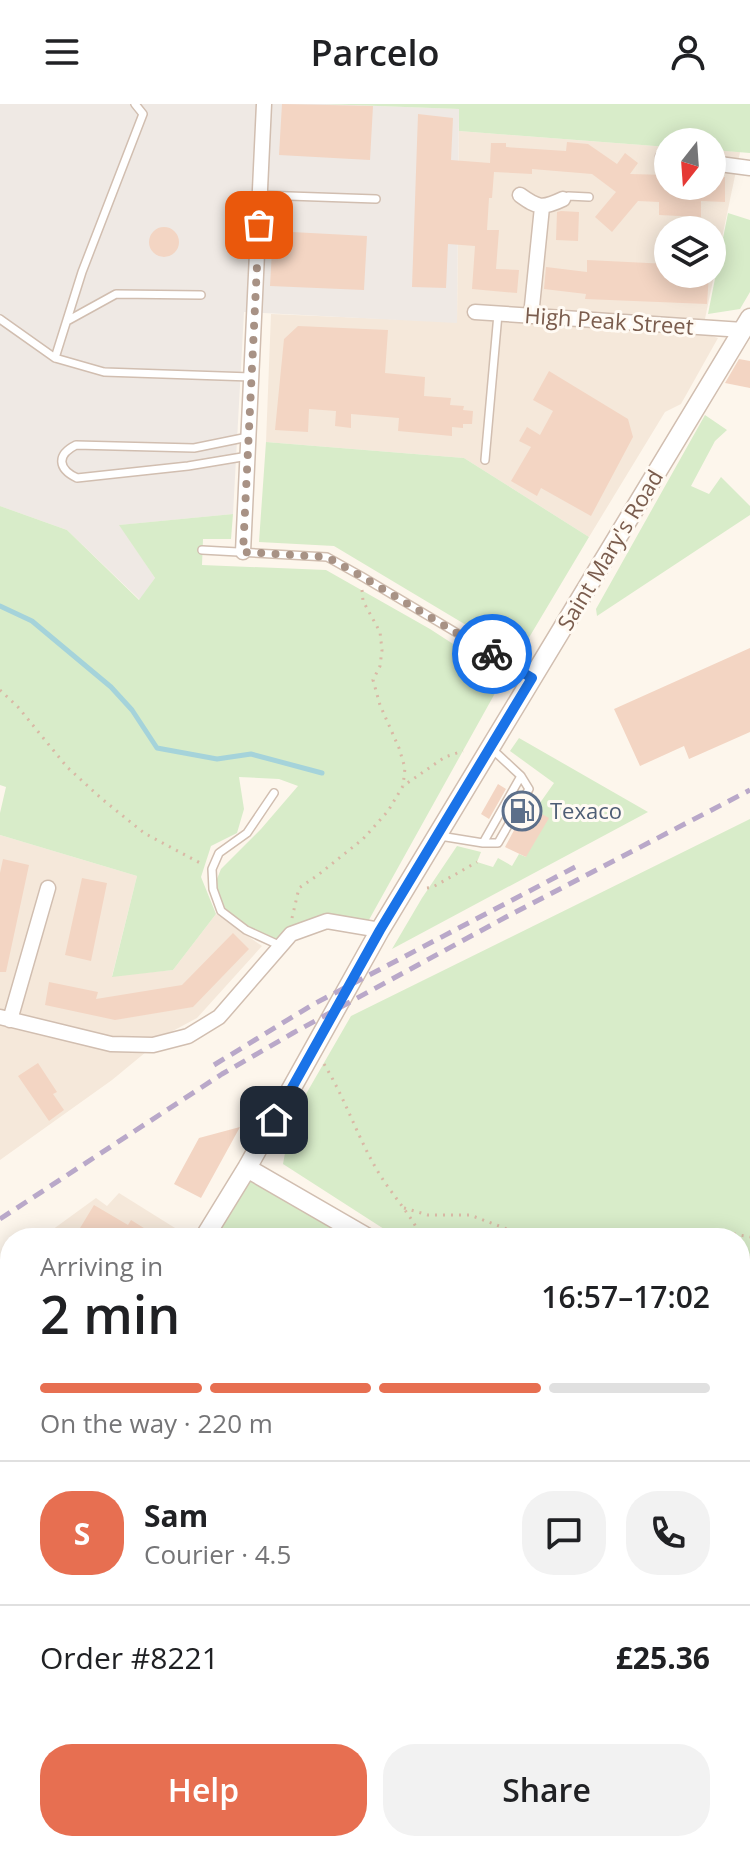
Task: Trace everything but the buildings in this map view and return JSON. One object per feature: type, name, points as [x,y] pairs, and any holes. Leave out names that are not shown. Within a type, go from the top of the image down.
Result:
[{"type":"street","points":[[243,552],[264,104]]},
{"type":"street","points":[[726,165],[750,168]]},
{"type":"street","points":[[520,195],[542,207],[563,199]]},
{"type":"street","points":[[531,316],[542,207]]},
{"type":"street","name":"High Peak Street","points":[[475,312],[746,324]]},
{"type":"street","name":"Saint Mary's Road","points":[[210,1228],[380,930],[746,324]]},
{"type":"street","points":[[48,888],[5,1019],[111,1044],[153,1045],[188,1036],[219,1017],[286,940],[327,921],[380,930]]},
{"type":"street","points":[[247,1168],[351,1228]]},
{"type":"lane","points":[[55,358],[82,272],[143,114],[135,104]]},
{"type":"lane","points":[[260,195],[376,199]]},
{"type":"lane","points":[[563,199],[568,196],[589,197]]},
{"type":"lane","points":[[67,321],[116,294],[201,295]]},
{"type":"lane","points":[[485,460],[498,314]]},
{"type":"lane","points":[[0,319],[55,358],[104,372],[251,377]]},
{"type":"lane","points":[[248,437],[194,448],[76,445],[67,449],[62,464],[66,473],[77,478],[248,456]]},
{"type":"lane","points":[[202,550],[327,557],[532,678]]},
{"type":"lane","points":[[437,836],[498,843],[529,789],[521,776],[491,747]]},
{"type":"lane","points":[[483,843],[521,776]]},
{"type":"lane","points":[[274,793],[247,833],[219,853],[212,869],[213,889],[221,911],[246,930],[286,940]]},
{"type":"path","points":[[361,576],[363,601],[380,632],[380,666],[373,680],[405,768],[403,786]]},
{"type":"path","points":[[0,690],[18,707],[67,767],[102,799],[144,833],[212,869]]},
{"type":"path","points":[[286,940],[299,888],[363,839],[388,811],[403,786],[445,757],[463,751]]},
{"type":"path","points":[[403,892],[433,887],[477,862]]},
{"type":"path","points":[[314,1048],[340,1090],[378,1172],[416,1228]]},
{"type":"path","points":[[404,1208],[428,1215],[470,1215],[504,1228]]},
{"type":"shaded area","points":[[0,104],[324,104],[459,109],[457,323],[244,312],[233,514],[120,525],[155,578],[140,600],[67,530],[0,506]]},
{"type":"shaded area","points":[[459,131],[654,146],[654,200],[726,200],[726,151],[740,152],[726,219],[726,216],[654,216],[654,288],[711,288],[702,333],[718,338],[681,404],[665,412],[589,537],[464,458],[266,442],[271,314],[457,322]]},
{"type":"shaded area","points":[[0,835],[137,876],[112,976],[173,970],[216,914],[262,946],[197,1018],[169,1033],[112,1080],[0,1160]]},
{"type":"shaded area","points":[[119,1193],[175,1228],[55,1228],[96,1198],[107,1206]]},
{"type":"green space","points":[[324,104],[750,104],[750,153],[726,151],[726,128],[654,128],[654,146],[459,131],[459,109]]},
{"type":"green space","points":[[728,213],[750,220],[750,292],[740,309],[708,314],[713,288],[726,288]]},
{"type":"green space","points":[[705,415],[727,430],[715,441],[691,486],[709,494],[721,477],[750,506],[750,515],[597,616],[596,609]]},
{"type":"green space","points":[[266,442],[464,458],[589,537],[518,656],[334,546],[259,542]]},
{"type":"green space","points":[[0,506],[67,530],[139,600],[155,578],[119,525],[233,514],[231,539],[203,539],[202,565],[326,570],[430,629],[504,677],[365,927],[326,921],[281,946],[246,930],[221,911],[213,889],[221,869],[298,786],[279,779],[239,777],[244,809],[237,833],[211,846],[201,877],[216,914],[173,970],[112,977],[137,876],[0,835],[0,813],[6,787],[0,785]]},
{"type":"green space","points":[[519,738],[648,812],[392,949],[457,846],[481,852],[477,862],[493,867],[498,858],[512,866],[519,854],[526,857],[535,810],[554,783],[510,751]]},
{"type":"green space","points":[[750,819],[750,1228],[382,1228],[283,1164],[291,1120],[351,1016]]},
{"type":"green space","points":[[247,1168],[351,1228],[210,1228]]},
{"type":"waterway","points":[[0,606],[32,621],[111,687],[132,710],[157,748],[217,759],[251,754],[322,773]]},
{"type":"railway","points":[[0,1219],[222,1074],[293,1033],[506,917],[750,790]]},
{"type":"railway","points":[[214,1065],[312,1005],[579,865]]},
{"type":"way so far","points":[[259,225],[243,552],[327,557],[492,654]]},
{"type":"place","name":"Texaco","points":[[522,811]]},
{"type":"route","points":[[274,1120],[380,930],[532,678],[492,654]]}]
